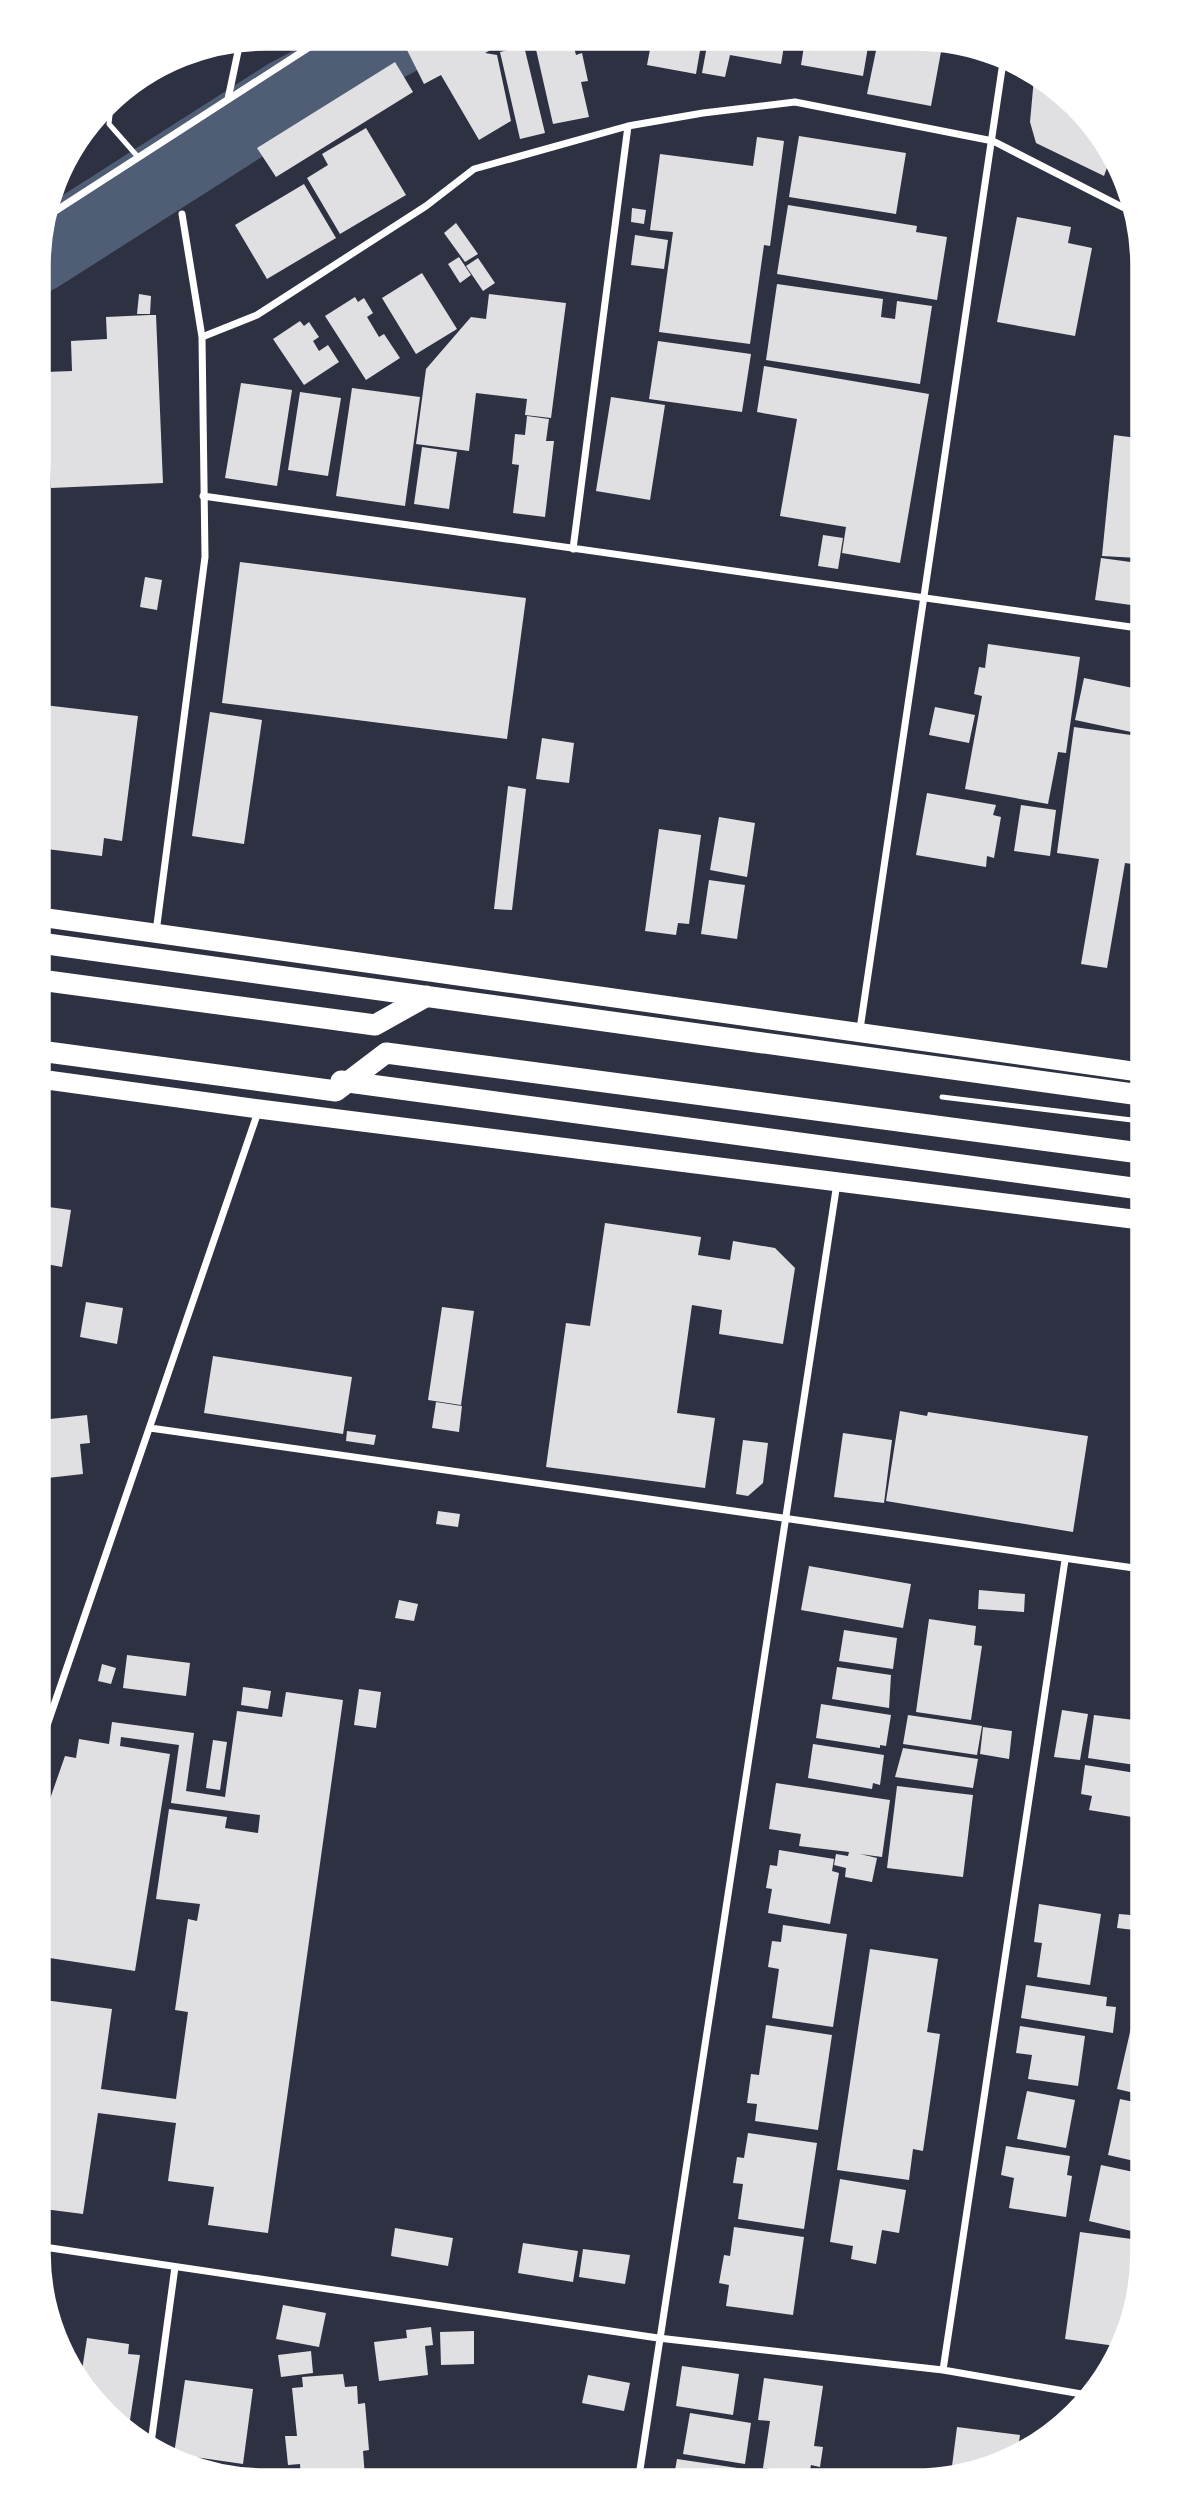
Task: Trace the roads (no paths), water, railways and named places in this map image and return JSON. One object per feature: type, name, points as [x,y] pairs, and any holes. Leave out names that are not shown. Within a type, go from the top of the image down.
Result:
[{"type":"highway","points":[[49,918],[1132,1071]]},
{"type":"highway","points":[[49,944],[1132,1095]]},
{"type":"highway","points":[[49,981],[375,1025],[427,996]]},
{"type":"highway","points":[[49,1040],[1132,1188]]},
{"type":"highway","points":[[49,1052],[336,1091],[386,1052],[1132,1152]]},
{"type":"highway","points":[[49,1080],[1132,1219]]},
{"type":"street","points":[[56,211],[306,49]]},
{"type":"street","points":[[228,99],[238,51]]},
{"type":"street","points":[[859,1034],[1002,67]]},
{"type":"street","points":[[202,337],[257,315],[426,205],[474,169],[628,126],[795,102],[993,142],[1124,208]]},
{"type":"street","points":[[573,549],[628,126]]},
{"type":"street","points":[[156,933],[205,557],[202,337],[182,214]]},
{"type":"street","points":[[203,496],[1132,627]]},
{"type":"street","points":[[49,1720],[259,1109]]},
{"type":"street","points":[[640,2470],[836,1182]]},
{"type":"street","points":[[150,1428],[1132,1568]]},
{"type":"street","points":[[943,2370],[1065,1560]]},
{"type":"street","points":[[49,2248],[659,2338],[943,2370],[1080,2394]]},
{"type":"street","points":[[152,2437],[175,2267]]},
{"type":"lane","points":[[110,114],[109,124],[138,157]]},
{"type":"lane","points":[[942,1097],[1132,1120]]},
{"type":"waterway","points":[[49,248],[286,97],[377,49]]}]
